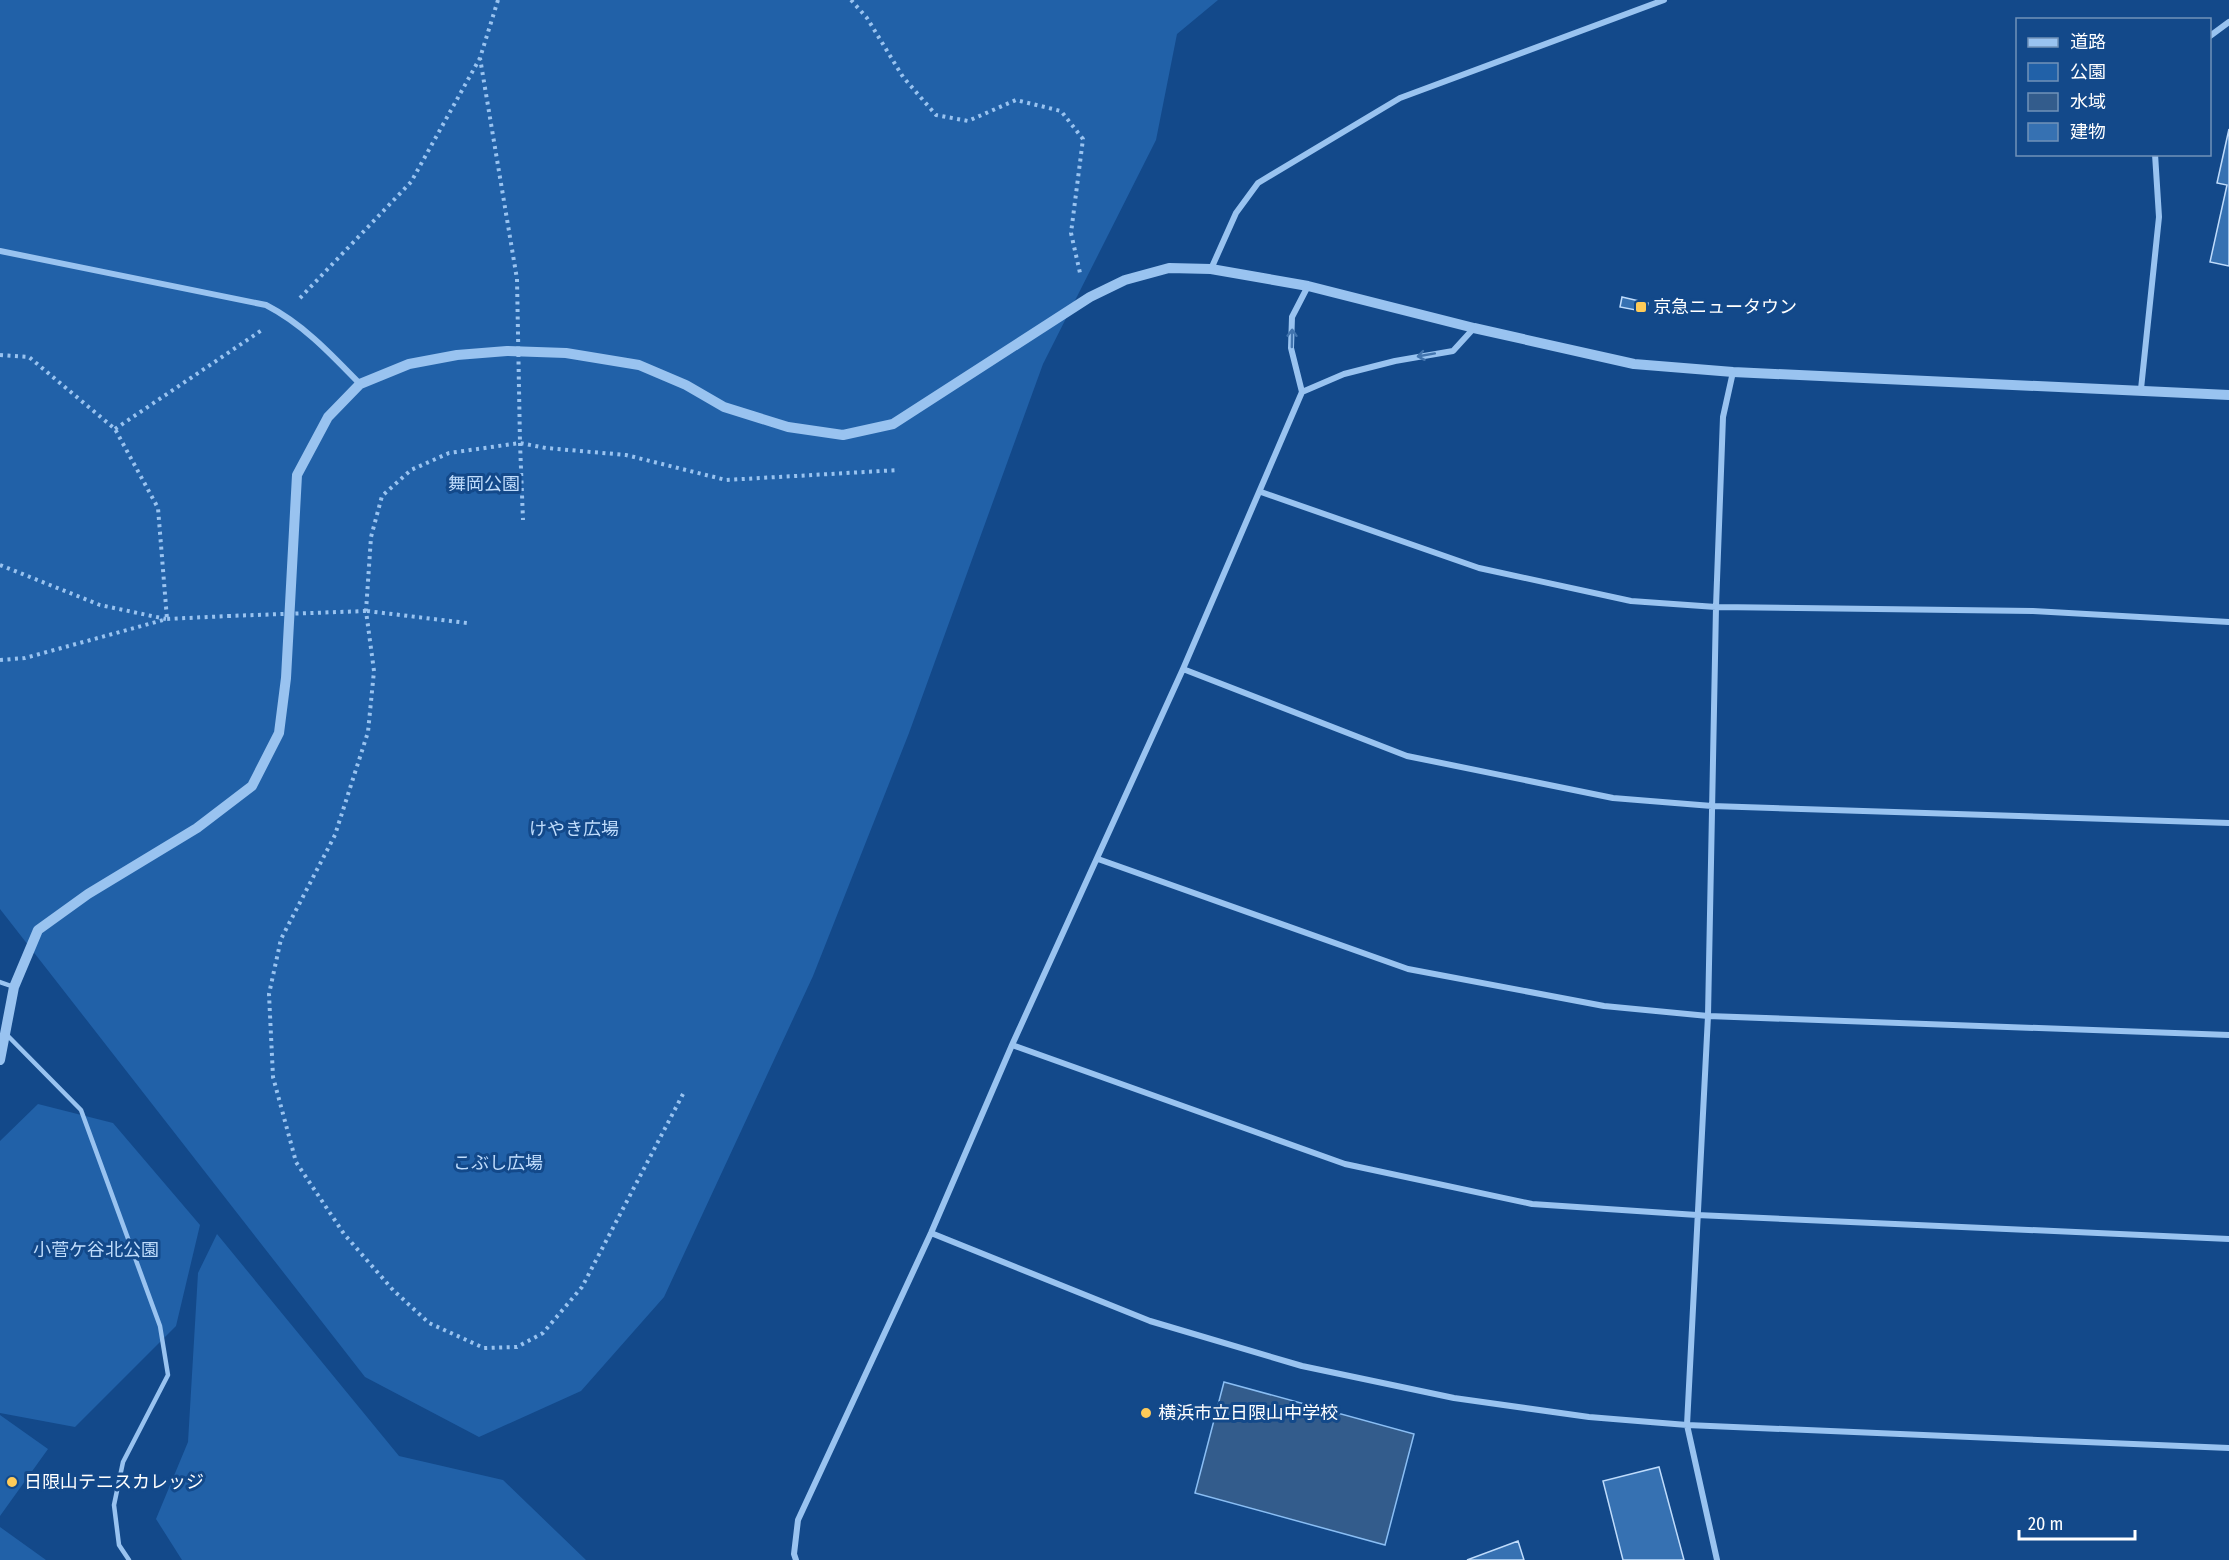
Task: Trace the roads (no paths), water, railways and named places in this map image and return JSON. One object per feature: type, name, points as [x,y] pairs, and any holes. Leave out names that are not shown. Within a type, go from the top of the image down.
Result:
[{"type":"street","points":[[1211,269],[1236,213],[1258,183],[1401,98],[1664,0]]},
{"type":"street","points":[[2211,35],[2229,22]]},
{"type":"street","points":[[2141,389],[2158,217],[2155,156]]},
{"type":"street","points":[[0,252],[67,263],[266,304],[285,314],[326,349],[360,384]]},
{"type":"street","points":[[0,1060],[15,987],[38,930],[88,894],[197,828],[252,786],[279,733],[286,678],[297,475],[328,417],[360,384],[409,364],[457,355],[507,351],[566,353],[639,365],[686,385],[724,407],[788,427],[843,435],[893,424],[1090,297],[1125,280],[1169,268],[1211,269],[1308,286],[1474,328],[1634,363],[1732,372],[2141,389],[2229,395]]},
{"type":"street","points":[[796,1560],[794,1554],[798,1520],[931,1233],[1012,1045],[1183,669],[1261,492],[1302,392],[1291,348],[1292,317],[1308,286]]},
{"type":"street","points":[[1302,392],[1344,374],[1453,351],[1474,328]]},
{"type":"street","points":[[1717,1560],[1687,1425],[1708,1016],[1716,607],[1723,417],[1732,372]]},
{"type":"street","points":[[1261,492],[1479,568],[1631,601],[1716,607],[2033,611],[2229,622]]},
{"type":"street","points":[[1183,669],[1407,756],[1613,798],[1712,806],[2229,823]]},
{"type":"street","points":[[1098,859],[1408,969],[1604,1006],[1708,1016],[2229,1035]]},
{"type":"street","points":[[1012,1045],[1345,1164],[1532,1204],[1697,1215],[2229,1239]]},
{"type":"street","points":[[931,1233],[1150,1321],[1302,1366],[1454,1398],[1589,1417],[1687,1425],[2229,1448]]},
{"type":"lane","points":[[0,982],[15,987]]},
{"type":"lane","points":[[5,1033],[81,1110],[160,1326],[168,1375],[123,1462],[114,1506],[119,1545],[129,1560]]},
{"type":"water","points":[[1224,1382],[1414,1434],[1385,1545],[1195,1493]]},
{"type":"place","name":"京急ニュータウン","points":[[1641,307]]},
{"type":"place","name":"横浜市立日限山中学校","points":[[1146,1413]]},
{"type":"place","name":"日限山テニスカレッジ","points":[[12,1482]]},
{"type":"park label","name":"舞岡公園","points":[[484,484]]},
{"type":"park label","name":"けやき広場","points":[[574,829]]},
{"type":"park label","name":"こぶし広場","points":[[498,1163]]},
{"type":"park label","name":"小菅ケ谷北公園","points":[[96,1250]]}]
